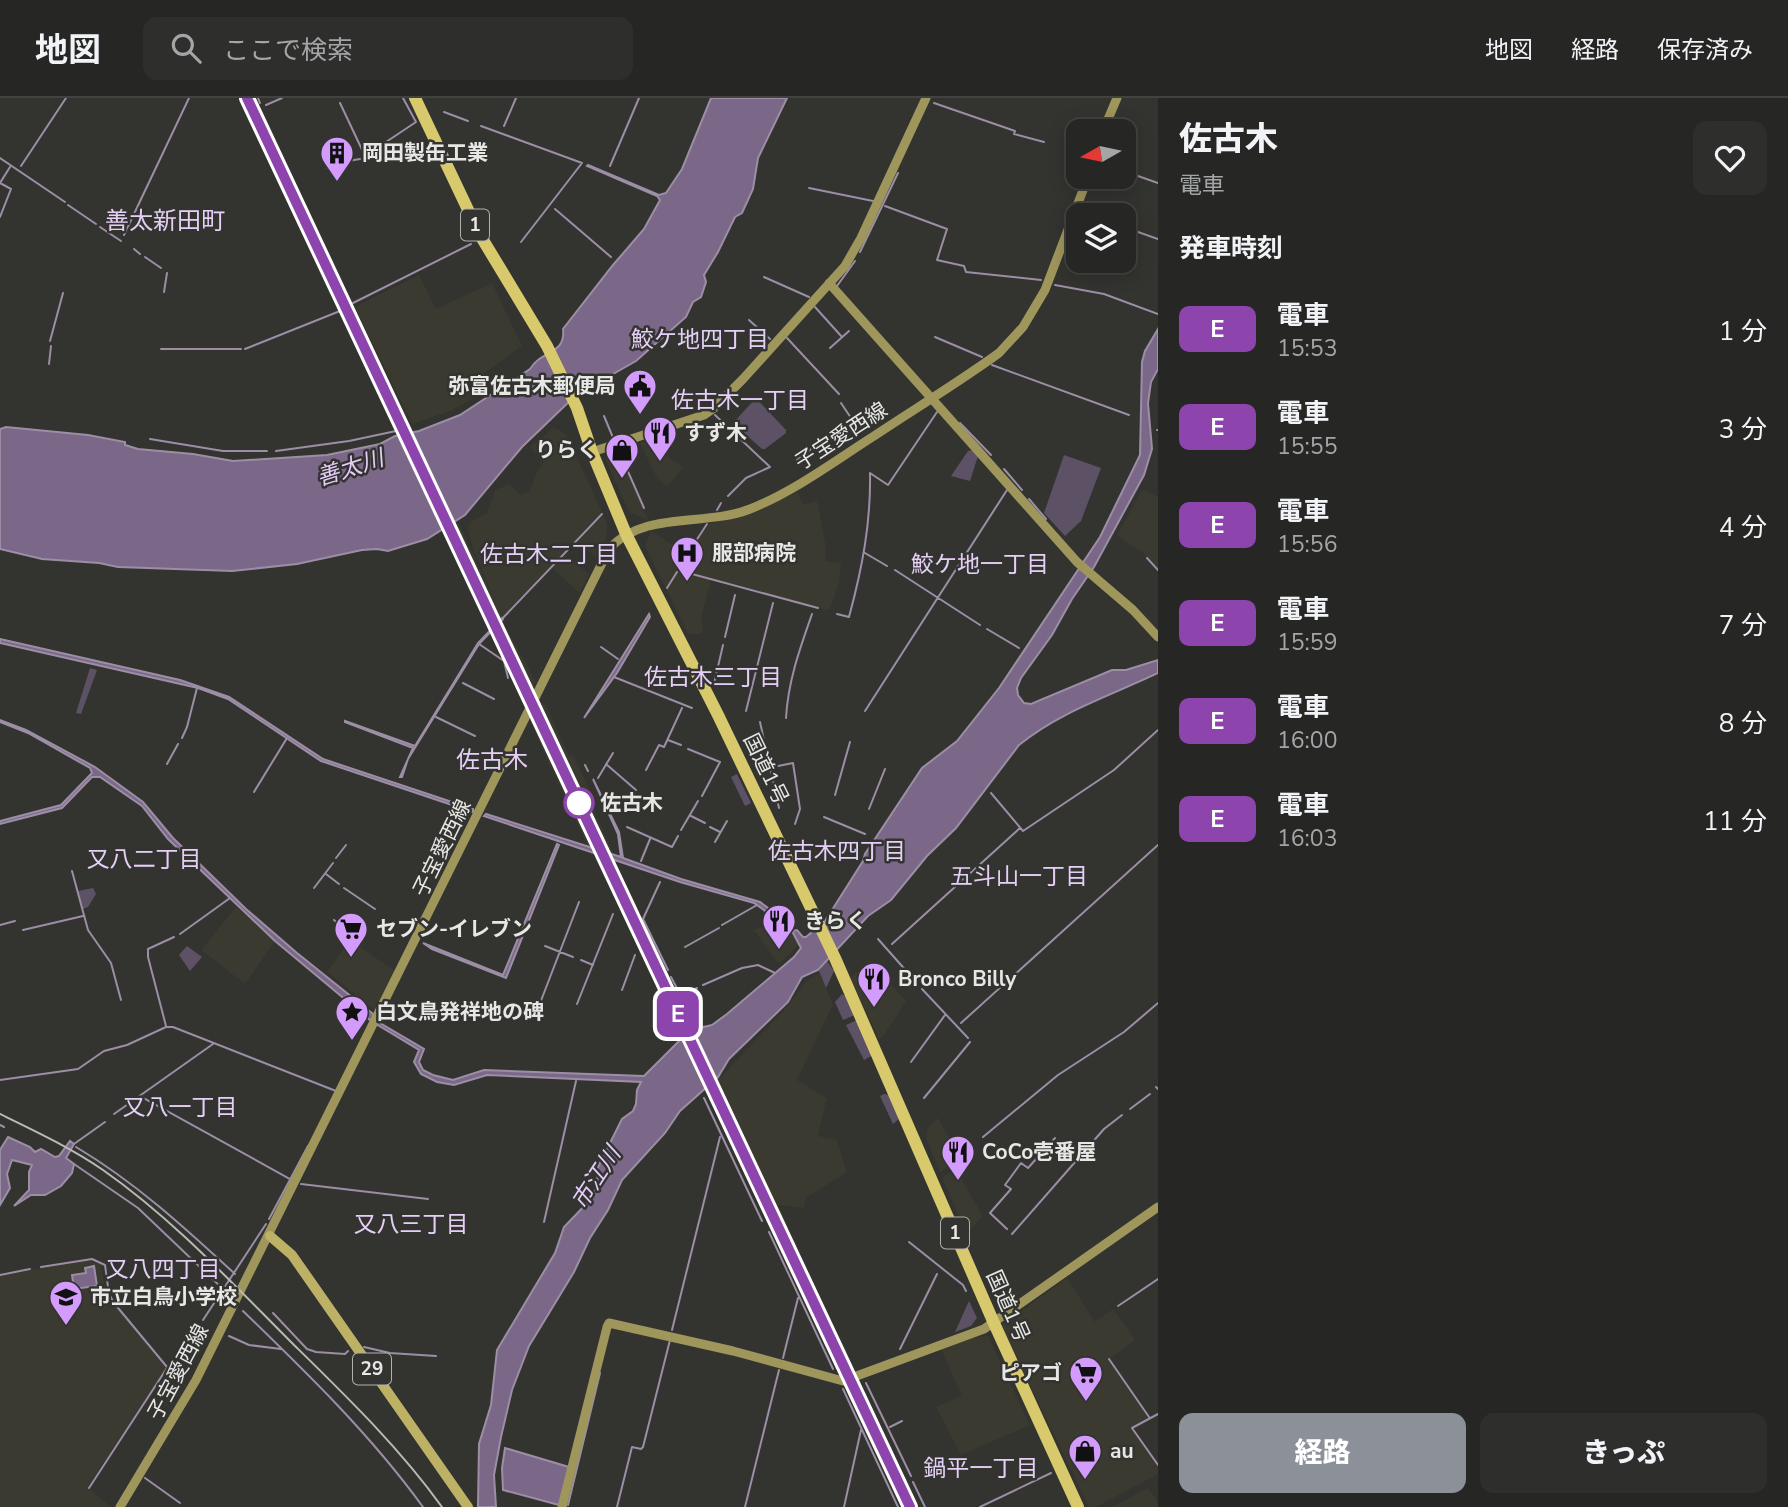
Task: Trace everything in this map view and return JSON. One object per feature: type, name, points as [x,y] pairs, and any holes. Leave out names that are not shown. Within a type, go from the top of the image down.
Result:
[{"type":"highway","name":"国道1号","points":[[415,98],[480,235],[547,346],[577,408],[626,534],[713,704],[835,958],[993,1321],[1078,1507]]},
{"type":"main road","name":"29","points":[[270,1236],[292,1255],[468,1507]]},
{"type":"street","points":[[592,452],[692,419],[714,408],[845,266],[862,238],[926,98]]},
{"type":"street","points":[[1108,119],[1117,98]]},
{"type":"street","name":"子宝愛西線","points":[[120,1507],[196,1380],[270,1236],[609,549],[626,534],[641,527],[746,511],[771,500],[811,478],[999,353],[1030,318],[1045,290],[1083,189]]},
{"type":"street","points":[[829,283],[1077,562],[1133,610],[1158,637]]},
{"type":"street","points":[[562,1507],[610,1323],[843,1381],[984,1329],[1158,1207]]},
{"type":"shaded area","points":[[419,275],[436,309],[492,283],[522,346],[468,385],[475,397],[453,410],[412,424],[355,307]]},
{"type":"shaded area","points":[[756,398],[786,430],[786,433],[765,449],[733,423]]},
{"type":"shaded area","points":[[554,427],[566,434],[602,512],[493,627],[446,530],[459,523],[495,601],[474,551],[468,530],[470,522],[487,513],[495,490],[510,484],[520,495],[529,492],[544,462],[530,447]]},
{"type":"shaded area","points":[[652,437],[659,455],[666,455],[683,468],[667,487],[657,478],[640,443]]},
{"type":"shaded area","points":[[631,443],[640,458],[624,467],[649,521],[629,512],[606,461],[608,452]]},
{"type":"shaded area","points":[[972,450],[978,456],[970,481],[951,476],[968,451]]},
{"type":"shaded area","points":[[1064,455],[1101,468],[1081,521],[1065,536],[1044,513]]},
{"type":"shaded area","points":[[1142,490],[1158,497],[1158,567],[1117,535]]},
{"type":"shaded area","points":[[798,492],[803,504],[817,501],[826,547],[825,561],[841,563],[839,583],[830,609],[711,580],[701,618],[703,631],[701,634],[688,634],[645,546],[651,531],[687,554],[680,568],[709,524],[747,514]]},
{"type":"shaded area","points":[[603,515],[607,524],[606,540],[597,558],[578,541]]},
{"type":"shaded area","points":[[565,555],[589,574],[580,593],[552,568]]},
{"type":"shaded area","points":[[502,620],[536,682],[526,705],[493,629]]},
{"type":"shaded area","points":[[90,668],[97,670],[81,714],[76,713]]},
{"type":"shaded area","points":[[540,702],[546,705],[569,756],[573,754],[589,788],[587,795],[614,855],[588,847],[530,721]]},
{"type":"shaded area","points":[[737,774],[751,803],[745,806],[731,777]]},
{"type":"shaded area","points":[[601,854],[612,858],[694,1026],[695,1029],[684,1036],[623,909]]},
{"type":"shaded area","points":[[93,888],[96,894],[88,907],[83,909],[78,891]]},
{"type":"shaded area","points":[[236,907],[275,941],[245,984],[201,950]]},
{"type":"shaded area","points":[[771,923],[786,933],[792,931],[799,945],[780,963],[754,930]]},
{"type":"shaded area","points":[[350,940],[395,971],[376,1011],[327,972]]},
{"type":"shaded area","points":[[187,946],[202,957],[190,971],[179,955]]},
{"type":"shaded area","points":[[827,961],[834,971],[826,988],[819,971]]},
{"type":"shaded area","points":[[870,961],[906,1001],[879,1039],[850,978]]},
{"type":"shaded area","points":[[819,973],[833,1004],[797,1080],[827,1098],[818,1136],[837,1140],[847,1172],[806,1198],[804,1208],[778,1205],[919,1507],[907,1507],[706,1088],[720,1078],[784,1010],[806,982]]},
{"type":"shaded area","points":[[842,994],[855,1015],[843,1020],[835,1002]]},
{"type":"shaded area","points":[[857,1020],[873,1055],[864,1060],[846,1025]]},
{"type":"shaded area","points":[[889,1095],[900,1118],[893,1124],[880,1096]]},
{"type":"shaded area","points":[[938,1118],[950,1139],[942,1147],[953,1162],[940,1173],[926,1138],[928,1127]]},
{"type":"shaded area","points":[[956,1170],[983,1216],[967,1234],[942,1178]]},
{"type":"shaded area","points":[[85,1260],[101,1264],[106,1294],[166,1368],[87,1487],[111,1507],[0,1507],[0,1276]]},
{"type":"shaded area","points":[[1067,1278],[1095,1322],[1113,1309],[1135,1340],[1109,1359],[1148,1418],[1131,1428],[1158,1467],[1158,1474],[1096,1507],[1089,1507],[1003,1329],[1003,1324]]},
{"type":"shaded area","points":[[969,1301],[977,1318],[971,1326],[955,1332]]},
{"type":"shaded area","points":[[988,1336],[1030,1425],[961,1455],[936,1407],[962,1396],[941,1349],[966,1339]]},
{"type":"shaded area","points":[[1148,1488],[1158,1507],[1112,1507]]},
{"type":"water","name":"善太川","points":[[711,98],[787,98],[758,158],[753,189],[742,213],[735,217],[704,275],[706,282],[701,297],[693,302],[686,317],[636,361],[576,395],[522,447],[465,515],[427,539],[388,551],[362,550],[297,564],[232,571],[118,567],[42,559],[0,549],[0,429],[6,427],[88,435],[125,442],[125,445],[138,449],[233,461],[327,455],[380,444],[395,436],[419,431],[460,415],[557,348],[563,337],[563,329],[644,229],[660,200],[657,196],[587,166],[659,195],[666,193],[682,169]]},
{"type":"water","points":[[1158,329],[1158,369],[1151,382],[1148,403],[1152,449],[1144,475],[1094,567],[1017,688],[1024,703],[1031,704],[1112,670],[1126,670],[1158,660],[1158,673],[1069,713],[1019,745],[956,828],[927,856],[891,900],[868,916],[818,970],[802,977],[788,1002],[729,1059],[718,1077],[680,1111],[665,1133],[622,1180],[574,1272],[529,1346],[512,1390],[501,1437],[494,1475],[496,1507],[478,1507],[479,1444],[491,1405],[497,1350],[555,1253],[564,1227],[591,1199],[597,1185],[598,1167],[622,1119],[633,1111],[641,1082],[487,1075],[454,1085],[437,1082],[421,1074],[414,1062],[419,1050],[371,1021],[275,941],[168,839],[142,806],[100,777],[92,777],[62,808],[0,824],[0,821],[61,805],[92,773],[90,768],[0,720],[26,730],[95,767],[143,802],[173,838],[246,909],[373,1014],[380,1023],[424,1049],[419,1062],[423,1070],[453,1080],[484,1070],[644,1076],[684,1036],[695,1029],[712,1025],[794,957],[801,948],[792,931],[797,930],[806,937],[825,921],[922,768],[957,741],[999,688],[1100,537],[1140,455],[1142,362]]},
{"type":"water","points":[[649,614],[650,617],[617,673],[584,718]]},
{"type":"water","points":[[502,618],[479,644],[408,759],[413,748],[345,721],[415,746],[478,643]]},
{"type":"water","points":[[0,639],[180,680],[229,697],[323,759],[473,809],[473,812],[321,761],[228,699],[198,688],[0,643]]},
{"type":"water","points":[[593,779],[619,832],[623,858],[681,879],[760,902],[784,920],[782,923],[754,903],[680,882],[484,816],[486,814],[621,857],[618,834]]},
{"type":"water","points":[[557,844],[559,845],[506,978],[423,943],[503,975]]},
{"type":"water","points":[[8,1137],[35,1152],[41,1149],[55,1157],[59,1156],[70,1141],[74,1144],[66,1158],[74,1164],[72,1173],[61,1186],[45,1195],[31,1195],[14,1206],[29,1190],[29,1172],[32,1165],[12,1160],[7,1174],[10,1188],[0,1205],[0,1150]]},
{"type":"water","points":[[94,1266],[97,1286],[74,1289],[72,1275],[86,1273],[85,1268]]},
{"type":"water","points":[[505,1448],[569,1467],[559,1505],[503,1490]]},
{"type":"waterway","points":[[21,166],[66,98]]},
{"type":"waterway","points":[[124,235],[189,98]]},
{"type":"waterway","points":[[258,98],[260,103]]},
{"type":"waterway","points":[[266,105],[282,98]]},
{"type":"waterway","points":[[340,103],[365,156],[416,122],[403,98]]},
{"type":"waterway","points":[[504,126],[516,98]]},
{"type":"waterway","points":[[610,166],[639,98]]},
{"type":"waterway","points":[[934,103],[1015,131],[1014,134],[1044,142]]},
{"type":"waterway","points":[[444,112],[468,121]]},
{"type":"waterway","points":[[481,126],[582,163],[521,242]]},
{"type":"waterway","points":[[0,158],[65,202]]},
{"type":"waterway","points":[[327,168],[336,163],[360,159]]},
{"type":"waterway","points":[[0,217],[11,189],[0,183],[10,167]]},
{"type":"waterway","points":[[860,252],[898,173]]},
{"type":"waterway","points":[[1136,175],[1158,183]]},
{"type":"waterway","points":[[809,188],[873,201]]},
{"type":"waterway","points":[[68,205],[96,224]]},
{"type":"waterway","points":[[885,206],[947,229],[937,260],[964,266],[966,272],[1041,280]]},
{"type":"waterway","points":[[555,209],[611,257]]},
{"type":"waterway","points":[[100,227],[121,241]]},
{"type":"waterway","points":[[1136,231],[1158,239]]},
{"type":"waterway","points":[[353,303],[471,244]]},
{"type":"waterway","points":[[134,249],[140,254]]},
{"type":"waterway","points":[[145,257],[161,268]]},
{"type":"waterway","points":[[837,286],[855,261]]},
{"type":"waterway","points":[[164,292],[167,273]]},
{"type":"waterway","points":[[764,277],[809,297]]},
{"type":"waterway","points":[[1055,285],[1104,294],[1158,314]]},
{"type":"waterway","points":[[50,341],[63,293]]},
{"type":"waterway","points":[[815,307],[842,337]]},
{"type":"waterway","points":[[245,349],[340,311]]},
{"type":"waterway","points":[[749,320],[770,339]]},
{"type":"waterway","points":[[830,348],[849,331]]},
{"type":"waterway","points":[[935,337],[982,357]]},
{"type":"waterway","points":[[787,338],[839,394]]},
{"type":"waterway","points":[[49,364],[51,346]]},
{"type":"waterway","points":[[161,349],[241,349]]},
{"type":"waterway","points":[[992,365],[1129,415]]},
{"type":"waterway","points":[[841,403],[851,418]]},
{"type":"waterway","points":[[837,614],[849,617],[858,581],[865,546],[870,473],[888,485],[937,412]]},
{"type":"waterway","points":[[715,415],[770,467],[746,478],[728,496]]},
{"type":"waterway","points":[[604,416],[614,440]]},
{"type":"waterway","points":[[960,423],[991,455]]},
{"type":"waterway","name":"善太川","points":[[276,451],[349,441],[396,431]]},
{"type":"waterway","points":[[797,460],[833,432]]},
{"type":"waterway","points":[[150,439],[223,451],[267,451]]},
{"type":"waterway","points":[[615,450],[617,454]]},
{"type":"waterway","points":[[619,458],[624,468],[626,467],[644,508]]},
{"type":"waterway","points":[[1004,469],[1022,490]]},
{"type":"waterway","points":[[865,711],[1007,490]]},
{"type":"waterway","points":[[1029,499],[1046,519]]},
{"type":"waterway","points":[[717,510],[721,503]]},
{"type":"waterway","points":[[501,620],[602,514]]},
{"type":"waterway","points":[[679,567],[707,524]]},
{"type":"waterway","points":[[865,553],[887,566]]},
{"type":"waterway","points":[[1147,558],[1158,570]]},
{"type":"waterway","points":[[895,570],[980,625]]},
{"type":"waterway","points":[[681,571],[818,608]]},
{"type":"waterway","points":[[667,588],[677,572]]},
{"type":"waterway","points":[[725,637],[735,595]]},
{"type":"waterway","points":[[746,711],[773,603]]},
{"type":"waterway","points":[[786,718],[792,678],[812,614]]},
{"type":"waterway","points":[[987,629],[1019,648]]},
{"type":"waterway","points":[[479,644],[504,661],[508,678]]},
{"type":"waterway","points":[[714,684],[723,645]]},
{"type":"waterway","points":[[601,647],[618,659]]},
{"type":"waterway","points":[[614,677],[692,708]]},
{"type":"waterway","points":[[463,683],[494,699]]},
{"type":"waterway","points":[[182,738],[197,688]]},
{"type":"waterway","points":[[646,770],[659,745],[664,747],[682,708]]},
{"type":"waterway","points":[[436,717],[475,736]]},
{"type":"waterway","points":[[760,722],[779,808]]},
{"type":"waterway","points":[[991,793],[1023,831],[1114,770],[1158,730]]},
{"type":"waterway","points":[[254,792],[287,738]]},
{"type":"waterway","points":[[668,740],[681,745]]},
{"type":"waterway","points":[[835,795],[850,742]]},
{"type":"waterway","points":[[167,764],[178,744]]},
{"type":"waterway","points":[[688,749],[720,762],[702,796]]},
{"type":"waterway","points":[[598,778],[613,753]]},
{"type":"waterway","points":[[778,766],[793,763],[800,809],[795,824]]},
{"type":"waterway","points":[[606,764],[636,790]]},
{"type":"waterway","points":[[585,765],[588,771]]},
{"type":"waterway","points":[[869,809],[885,769]]},
{"type":"waterway","points":[[681,830],[698,801]]},
{"type":"waterway","points":[[433,853],[464,808]]},
{"type":"waterway","points":[[691,816],[705,823]]},
{"type":"waterway","points":[[824,817],[865,834]]},
{"type":"waterway","points":[[715,842],[727,821]]},
{"type":"waterway","points":[[627,827],[672,847],[678,836]]},
{"type":"waterway","points":[[710,827],[720,832]]},
{"type":"waterway","points":[[892,944],[1020,828]]},
{"type":"waterway","points":[[641,861],[650,839]]},
{"type":"waterway","points":[[336,858],[346,845]]},
{"type":"waterway","points":[[961,1023],[1158,845]]},
{"type":"waterway","points":[[314,888],[333,863]]},
{"type":"waterway","points":[[72,871],[88,930],[111,963],[121,1000]]},
{"type":"waterway","points":[[326,874],[339,884]]},
{"type":"waterway","points":[[660,882],[643,919],[668,970]]},
{"type":"waterway","points":[[344,888],[375,909]]},
{"type":"waterway","points":[[180,934],[230,898]]},
{"type":"waterway","points":[[537,1011],[579,902]]},
{"type":"waterway","points":[[722,925],[757,905]]},
{"type":"waterway","points":[[623,909],[684,1036]]},
{"type":"waterway","points":[[577,1004],[613,914]]},
{"type":"waterway","points":[[23,930],[83,916]]},
{"type":"waterway","points":[[334,920],[353,938]]},
{"type":"waterway","points":[[0,925],[15,921]]},
{"type":"waterway","points":[[685,947],[719,928]]},
{"type":"waterway","points":[[166,1026],[148,949],[174,937]]},
{"type":"waterway","points":[[878,939],[917,983]]},
{"type":"waterway","points":[[545,946],[573,957]]},
{"type":"waterway","points":[[622,990],[635,955]]},
{"type":"waterway","points":[[581,960],[593,965]]},
{"type":"waterway","points":[[703,985],[742,968],[758,965],[775,973]]},
{"type":"waterway","points":[[671,977],[681,996],[697,988]]},
{"type":"waterway","points":[[922,989],[968,1038]]},
{"type":"waterway","points":[[983,1137],[1058,1075],[1124,1032],[1158,1003]]},
{"type":"waterway","points":[[911,1062],[945,1015]]},
{"type":"waterway","points":[[0,1080],[78,1069],[104,1051],[127,1045],[166,1027],[173,1027],[336,1091]]},
{"type":"waterway","points":[[924,1098],[970,1042]]},
{"type":"waterway","points":[[114,1114],[213,1044]]},
{"type":"waterway","points":[[544,1222],[576,1081]]},
{"type":"waterway","points":[[1130,1109],[1150,1094]]},
{"type":"waterway","points":[[140,1096],[290,1179]]},
{"type":"waterway","points":[[704,1098],[762,1221]]},
{"type":"waterway","points":[[1012,1234],[1104,1129],[1122,1115]]},
{"type":"waterway","points":[[74,1144],[105,1122]]},
{"type":"waterway","points":[[0,1125],[4,1127]]},
{"type":"waterway","points":[[672,1330],[720,1137]]},
{"type":"waterway","points":[[1007,1229],[990,1213],[1011,1189],[1005,1185],[1021,1163],[1028,1168],[1055,1138]]},
{"type":"waterway","points":[[269,1219],[308,1146]]},
{"type":"waterway","points":[[76,1147],[139,1190],[235,1274]]},
{"type":"waterway","points":[[74,1164],[138,1208],[224,1290]]},
{"type":"waterway","points":[[301,1184],[428,1199]]},
{"type":"waterway","points":[[203,1320],[266,1224]]},
{"type":"waterway","points":[[769,1232],[833,1369]]},
{"type":"waterway","points":[[909,1242],[963,1285],[966,1291]]},
{"type":"waterway","points":[[41,1267],[92,1259],[105,1265],[109,1294],[114,1303],[167,1367]]},
{"type":"waterway","points":[[0,1275],[30,1269]]},
{"type":"waterway","points":[[900,1349],[937,1274]]},
{"type":"waterway","points":[[1118,1306],[1158,1279]]},
{"type":"waterway","points":[[783,1358],[798,1298]]},
{"type":"waterway","points":[[243,1311],[360,1429],[423,1507]]},
{"type":"waterway","points":[[273,1313],[307,1349],[345,1354],[348,1351]]},
{"type":"waterway","points":[[89,1488],[167,1368],[199,1327]]},
{"type":"waterway","points":[[229,1336],[249,1345],[281,1349]]},
{"type":"waterway","points":[[617,1507],[632,1447],[643,1447],[670,1340]]},
{"type":"waterway","points":[[364,1347],[390,1353],[436,1356]]},
{"type":"waterway","points":[[1109,1359],[1149,1417]]},
{"type":"waterway","points":[[745,1507],[779,1370]]},
{"type":"waterway","points":[[568,1505],[600,1373]]},
{"type":"waterway","points":[[866,1383],[911,1476]]},
{"type":"waterway","points":[[843,1389],[898,1507]]},
{"type":"waterway","points":[[1158,1414],[1132,1428],[1158,1465]]},
{"type":"waterway","points":[[890,1427],[902,1421]]},
{"type":"waterway","points":[[844,1507],[861,1430]]},
{"type":"waterway","points":[[980,1507],[1051,1473]]},
{"type":"waterway","points":[[145,1478],[180,1503]]},
{"type":"waterway","points":[[913,1482],[925,1507]]},
{"type":"railway","points":[[247,98],[910,1507]]},
{"type":"railway","points":[[0,1114],[91,1162],[129,1189],[177,1230],[370,1422],[442,1507]]},
{"type":"train","name":"E","points":[[247,98],[910,1507]]},
{"type":"place","name":"岡田製缶工業","points":[[337,183]]},
{"type":"place","name":"弥富佐古木郵便局","points":[[640,416]]},
{"type":"place","name":"すず木","points":[[660,463]]},
{"type":"place","name":"りらく","points":[[622,480]]},
{"type":"place","name":"服部病院","points":[[687,583]]},
{"type":"place","name":"佐古木","points":[[579,803]]},
{"type":"place","name":"きらく","points":[[779,951]]},
{"type":"place","name":"セブン-イレブン","points":[[351,959]]},
{"type":"place","name":"Bronco Billy","points":[[874,1009]]},
{"type":"place","name":"白文鳥発祥地の碑","points":[[352,1042]]},
{"type":"place","name":"CoCo壱番屋","points":[[958,1182]]},
{"type":"place","name":"市立白鳥小学校","points":[[66,1327]]},
{"type":"place","name":"ピアゴ","points":[[1086,1403]]},
{"type":"place","name":"au","points":[[1085,1481]]},
{"type":"district","name":"善太新田町","points":[[165,221]]},
{"type":"district","name":"鮫ケ地四丁目","points":[[700,339]]},
{"type":"district","name":"佐古木一丁目","points":[[740,400]]},
{"type":"district","name":"佐古木二丁目","points":[[549,554]]},
{"type":"district","name":"鮫ケ地一丁目","points":[[980,564]]},
{"type":"district","name":"佐古木三丁目","points":[[713,677]]},
{"type":"district","name":"佐古木","points":[[492,760]]},
{"type":"district","name":"佐古木四丁目","points":[[837,851]]},
{"type":"district","name":"又八二丁目","points":[[144,859]]},
{"type":"district","name":"五斗山一丁目","points":[[1019,876]]},
{"type":"district","name":"又八一丁目","points":[[180,1107]]},
{"type":"district","name":"又八三丁目","points":[[411,1224]]},
{"type":"district","name":"又八四丁目","points":[[163,1269]]},
{"type":"district","name":"鍋平一丁目","points":[[981,1468]]},
{"type":"water label","name":"市江川","points":[[596,1178]]}]
